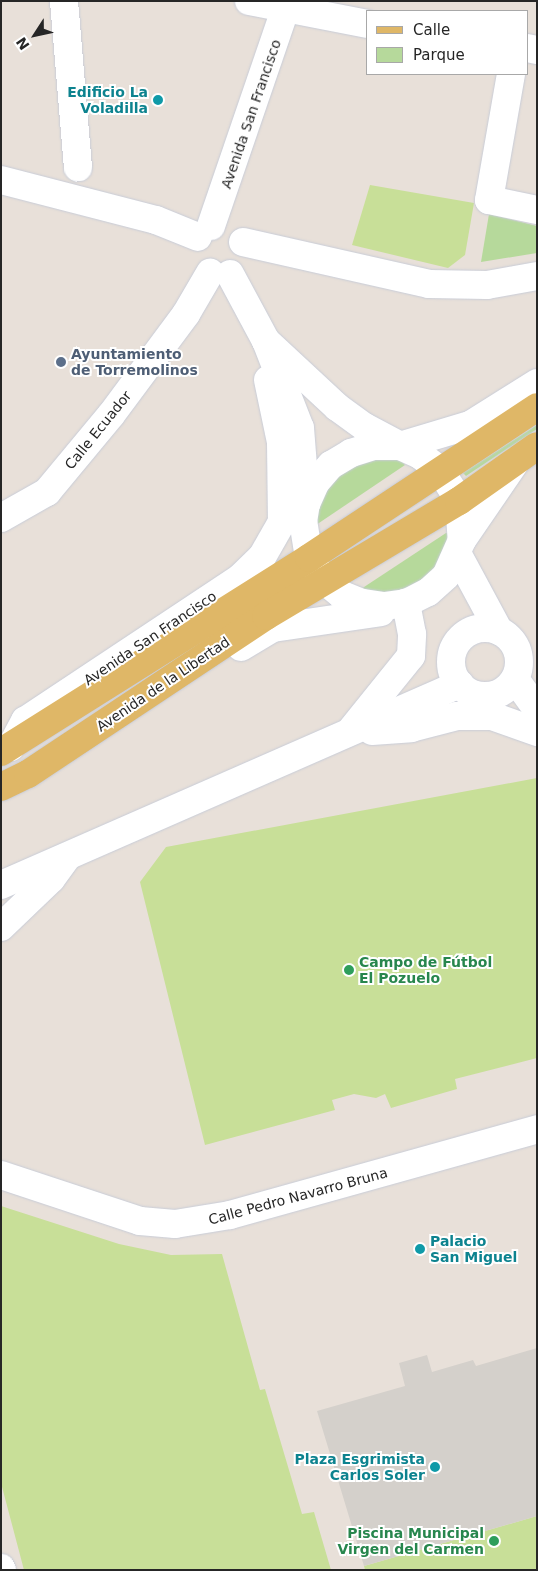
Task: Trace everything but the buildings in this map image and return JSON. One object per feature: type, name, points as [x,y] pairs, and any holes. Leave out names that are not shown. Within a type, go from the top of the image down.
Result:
[{"type":"main road","name":"Avenida de la Libertad","points":[[6,750],[309,558],[537,407]]},
{"type":"main road","name":"Avenida de la Libertad","points":[[1,786],[28,774],[177,675],[325,581],[459,501],[528,451]]},
{"type":"street","points":[[64,1],[78,167]]},
{"type":"street","points":[[249,1],[287,6],[366,24]]},
{"type":"street","name":"Avenida San Francisco","points":[[205,232],[287,6]]},
{"type":"street","points":[[511,75],[489,200],[537,210]]},
{"type":"street","points":[[1,180],[205,232],[232,228],[243,242],[244,258],[220,273]]},
{"type":"street","points":[[205,232],[195,254],[197,262],[220,273],[266,341],[300,428],[306,504],[303,522],[309,558],[325,581],[342,595],[362,603],[384,606],[406,603]]},
{"type":"street","points":[[243,242],[429,284],[487,285],[537,276]]},
{"type":"street","name":"Calle Ecuador","points":[[1,518],[47,492],[111,415],[186,314],[220,273]]},
{"type":"street","points":[[266,341],[337,407],[440,470],[459,501],[460,547],[500,631],[516,647],[519,658],[515,678],[504,690],[489,696],[473,693],[456,675],[406,603]]},
{"type":"street","points":[[266,341],[268,379],[281,442],[282,522]]},
{"type":"street","points":[[306,504],[316,482],[331,464],[366,448],[400,446],[470,426],[537,383]]},
{"type":"street","points":[[177,675],[201,672],[273,628],[372,616],[428,592],[446,576],[460,547],[528,451]]},
{"type":"street","name":"Avenida San Francisco","points":[[6,750],[25,720],[240,578],[262,557],[282,522],[306,504]]},
{"type":"street","points":[[348,734],[411,656],[412,634],[406,603]]},
{"type":"street","points":[[456,675],[453,652],[466,634],[488,628],[500,631]]},
{"type":"street","points":[[1,885],[69,853],[348,734],[456,675]]},
{"type":"street","points":[[515,678],[537,709]]},
{"type":"street","points":[[348,734],[411,728],[458,716],[492,716],[537,732]]},
{"type":"street","points":[[1,927],[51,879],[69,853]]},
{"type":"street","name":"Calle Pedro Navarro Bruna","points":[[1,1174],[140,1221],[175,1224],[222,1218],[537,1129]]},
{"type":"green space","points":[[370,185],[474,203],[465,255],[448,268],[352,245]]},
{"type":"green space","points":[[489,214],[537,226],[537,253],[481,262]]},
{"type":"green space","points":[[537,425],[537,429],[466,476],[463,473]]},
{"type":"green space","points":[[382,457],[401,461],[405,465],[316,525],[317,502],[332,478],[355,463]]},
{"type":"green space","points":[[446,533],[450,535],[445,555],[431,576],[410,590],[387,595],[361,589]]},
{"type":"green space","name":"Campo de Fútbol El Pozuelo","points":[[537,778],[537,1058],[455,1079],[457,1089],[391,1108],[385,1094],[376,1098],[354,1094],[332,1100],[335,1110],[205,1145],[140,882],[166,847]]},
{"type":"green space","points":[[1,1206],[119,1244],[171,1255],[222,1254],[260,1390],[265,1389],[302,1514],[314,1512],[331,1570],[24,1570],[1,1483]]},
{"type":"green space","name":"Piscina Municipal Virgen del Carmen","points":[[537,1516],[537,1570],[365,1570],[364,1566]]},
{"type":"shaded area","name":"Plaza Esgrimista Carlos Soler","points":[[537,1348],[537,1516],[364,1566],[317,1411],[405,1386],[399,1363],[427,1355],[432,1372],[473,1360],[476,1366]]},
{"type":"place","name":"Edificio La Voladilla","points":[[158,100]]},
{"type":"place","name":"Ayuntamiento de Torremolinos","points":[[61,362]]},
{"type":"place","name":"Campo de Fútbol El Pozuelo","points":[[349,970]]},
{"type":"place","name":"Palacio San Miguel","points":[[420,1249]]},
{"type":"place","name":"Plaza Esgrimista Carlos Soler","points":[[435,1467]]},
{"type":"place","name":"Piscina Municipal Virgen del Carmen","points":[[494,1541]]}]
